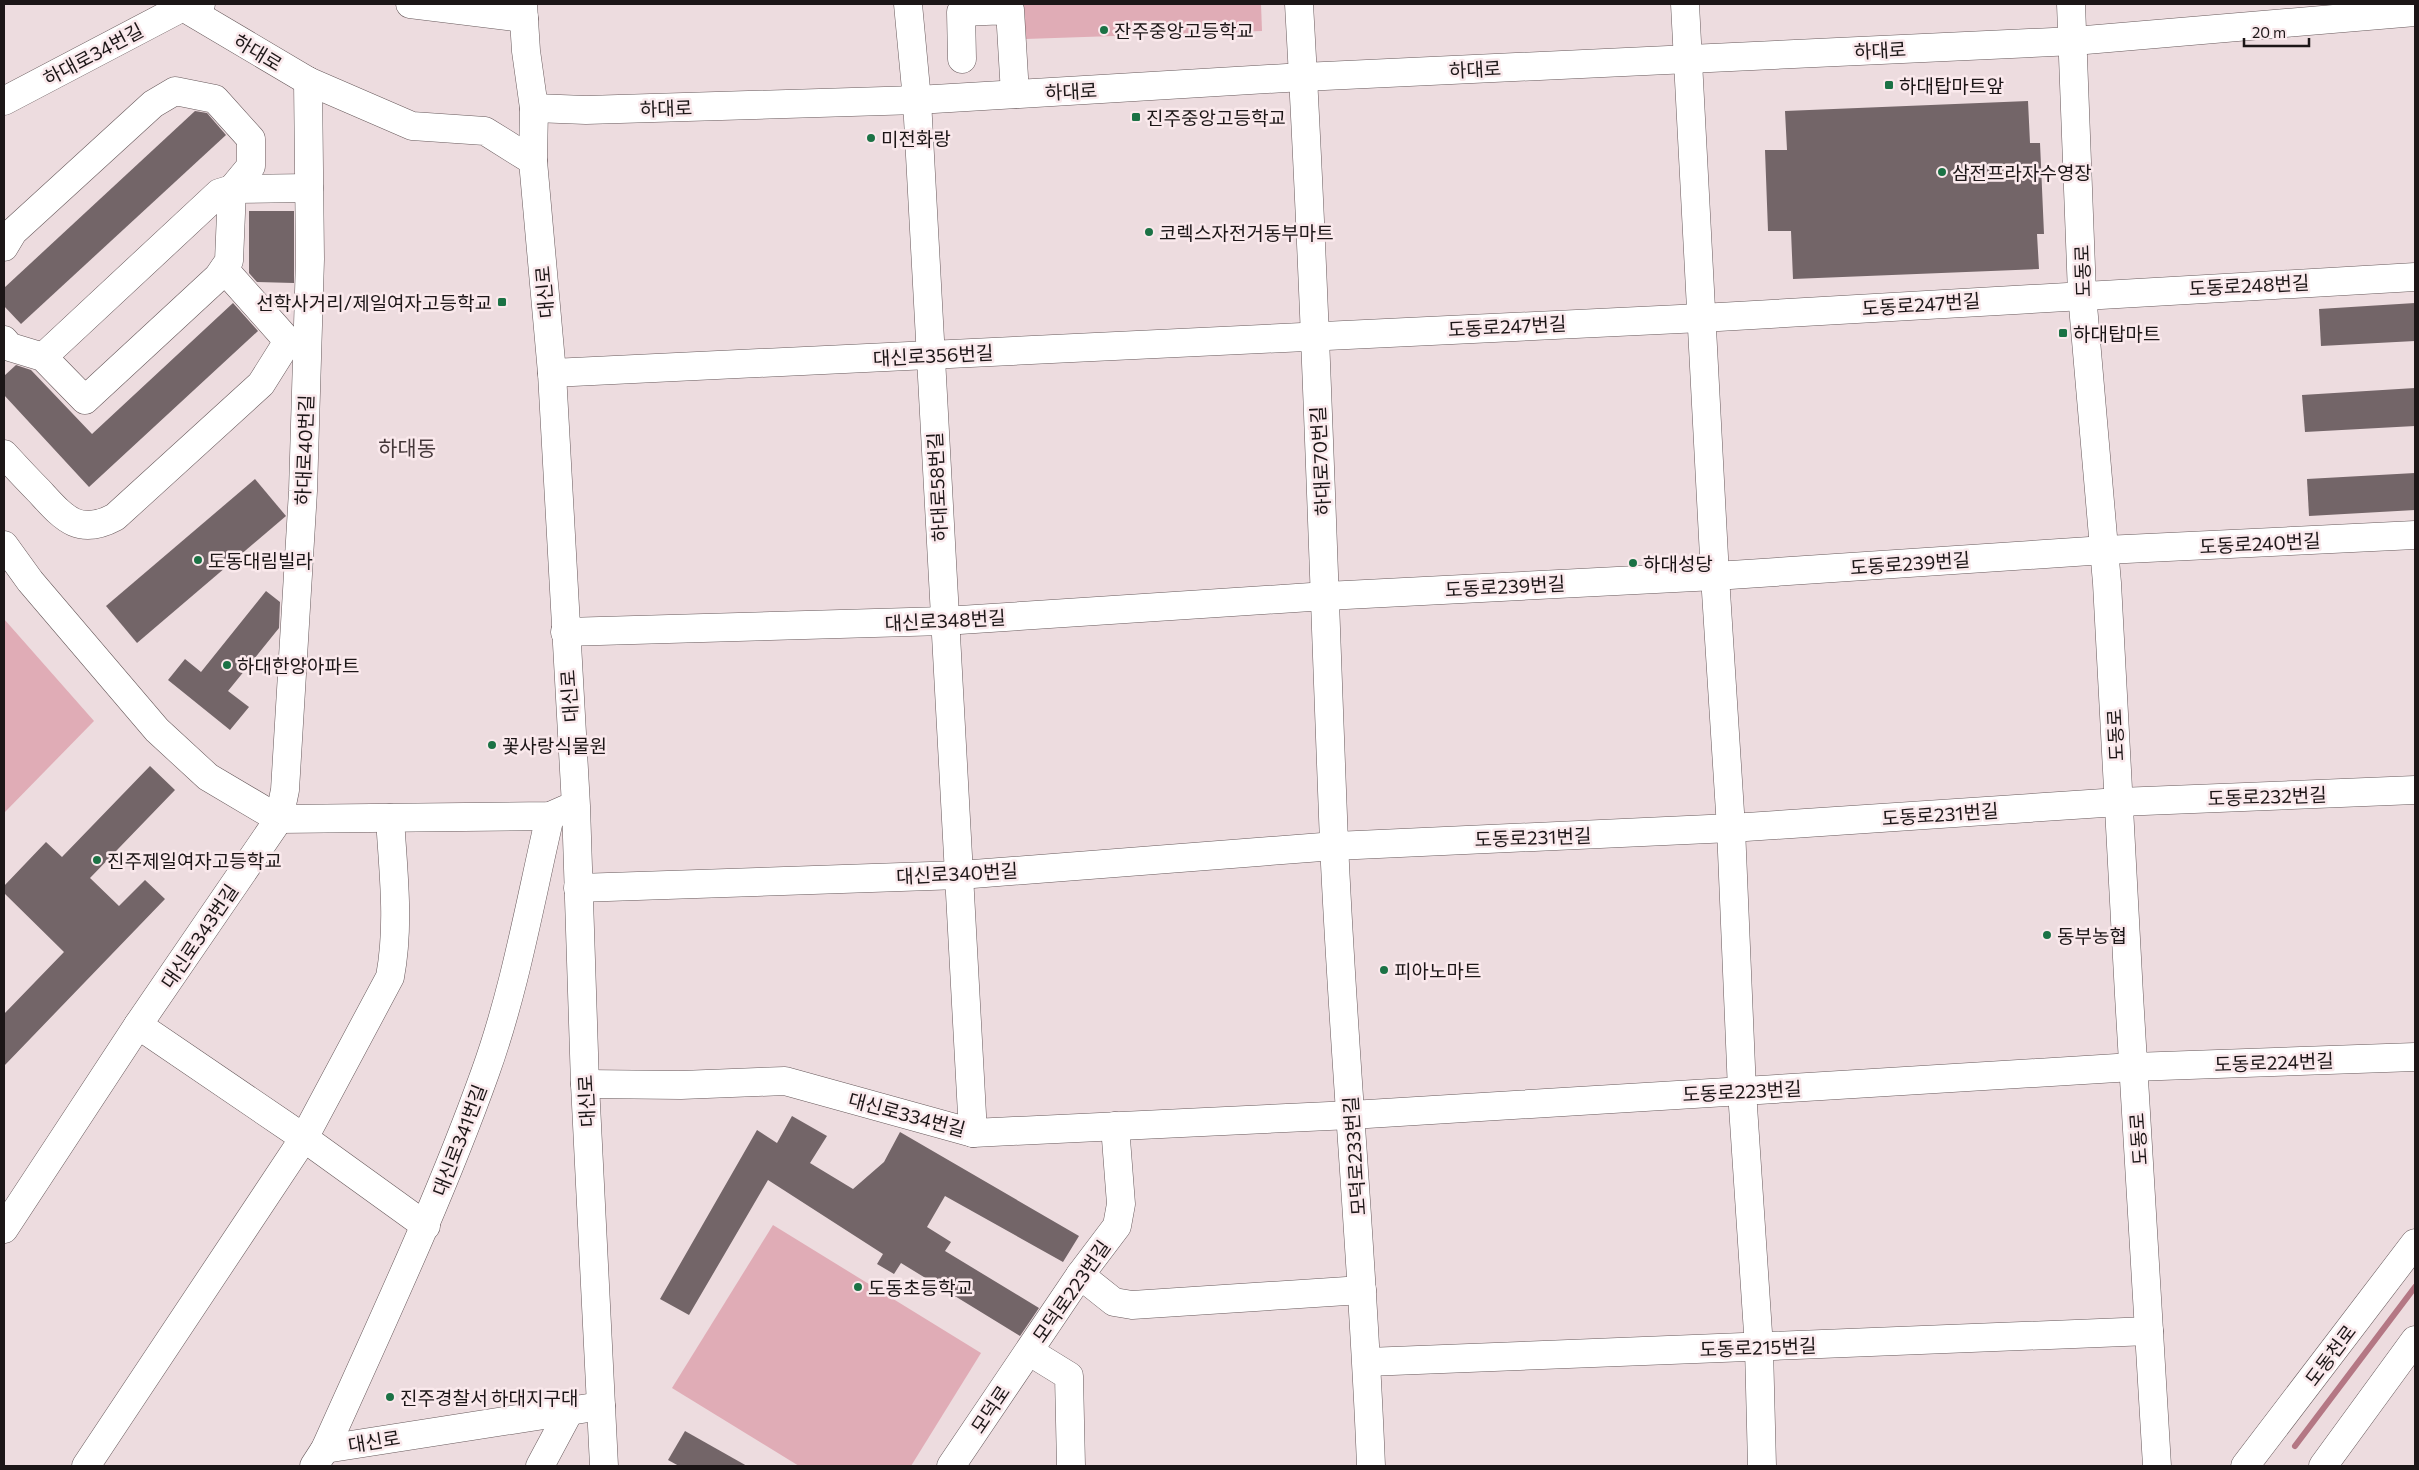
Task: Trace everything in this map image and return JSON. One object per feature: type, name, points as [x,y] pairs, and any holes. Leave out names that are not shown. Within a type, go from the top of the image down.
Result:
[{"type":"street","name":"대신로","points":[[410,4],[524,11],[526,51],[534,108],[533,161],[552,373],[564,632],[576,806],[585,1084],[604,1466]]},
{"type":"street","name":"하대로58번길","points":[[908,4],[917,100],[973,1133]]},
{"type":"street","name":"하대로70번길","points":[[1299,4],[1326,596],[1335,846]]},
{"type":"street","points":[[1685,4],[1715,576],[1731,828],[1742,1091],[1759,1348],[1762,1466]]},
{"type":"street","name":"도동로","points":[[2071,4],[2074,41],[2082,294],[2105,550],[2157,1466]]},
{"type":"street","name":"하대로","points":[[189,5],[308,81],[412,126],[485,131],[533,161]]},
{"type":"street","name":"하대로34번길","points":[[4,101],[189,5]]},
{"type":"street","points":[[962,60],[961,12],[1010,10],[1015,94]]},
{"type":"street","name":"하대로","points":[[534,108],[586,110],[917,100],[1303,77],[2074,41],[2415,12]]},
{"type":"street","name":"하대로40번길","points":[[279,819],[285,790],[301,520],[298,341],[309,188],[308,81]]},
{"type":"street","points":[[4,247],[13,232],[146,110],[175,91],[215,99],[251,140],[251,166],[232,189],[229,261],[218,277],[85,400],[43,358],[6,347]]},
{"type":"street","points":[[43,358],[219,192],[232,189],[309,188]]},
{"type":"street","points":[[4,454],[63,517],[76,524],[87,526],[102,525],[115,517],[261,384],[298,341],[224,268]]},
{"type":"street","name":"도동로248번길","points":[[2082,294],[2415,276]]},
{"type":"street","name":"도동로247번길","points":[[1314,335],[1701,318],[2082,294]]},
{"type":"street","name":"대신로356번길","points":[[552,373],[930,356],[1314,335]]},
{"type":"street","name":"도동로240번길","points":[[2105,550],[2415,535]]},
{"type":"street","points":[[4,545],[30,580],[156,730],[208,777],[279,819],[550,816],[576,806]]},
{"type":"street","name":"도동로239번길","points":[[1326,596],[1715,576],[2105,550]]},
{"type":"street","name":"대신로348번길","points":[[564,632],[944,621],[1326,596]]},
{"type":"street","name":"도동로232번길","points":[[2119,802],[2415,790]]},
{"type":"street","name":"도동로231번길","points":[[1335,846],[1731,828],[2119,802]]},
{"type":"street","name":"대신로341번길","points":[[320,1457],[426,1226],[485,1071],[509,992],[550,816]]},
{"type":"street","points":[[86,1466],[304,1138],[390,977],[395,952],[396,925],[390,818]]},
{"type":"street","name":"대신로343번길","points":[[4,1229],[138,1025],[279,819]]},
{"type":"street","name":"대신로340번길","points":[[578,888],[960,874],[1335,846]]},
{"type":"street","name":"모덕로233번길","points":[[1335,846],[1367,1362],[1371,1466]]},
{"type":"street","points":[[138,1025],[304,1138],[426,1226]]},
{"type":"street","name":"도동로224번길","points":[[2133,1067],[2415,1057]]},
{"type":"street","name":"도동로223번길","points":[[1351,1115],[2133,1067]]},
{"type":"street","name":"대신로334번길","points":[[585,1084],[681,1085],[785,1081],[973,1133],[1351,1115]]},
{"type":"street","name":"모덕로223번길","points":[[1071,1466],[1069,1376],[1030,1352],[1080,1276],[1117,1226],[1122,1204],[1115,1126]]},
{"type":"street","name":"도동천로","points":[[2245,1466],[2415,1243]]},
{"type":"street","points":[[1080,1276],[1114,1302],[1132,1305],[1362,1290]]},
{"type":"street","name":"도동로215번길","points":[[1367,1362],[1759,1348],[2149,1331]]},
{"type":"street","points":[[2323,1466],[2415,1340]]},
{"type":"street","name":"모덕로","points":[[951,1466],[1030,1352]]},
{"type":"street","name":"대신로","points":[[320,1457],[570,1410],[601,1406]]},
{"type":"street","points":[[540,1466],[570,1410]]},
{"type":"shaded area","points":[[1024,4],[1261,4],[1262,31],[1025,39]]},
{"type":"shaded area","points":[[4,619],[94,721],[4,813]]},
{"type":"shaded area","points":[[773,1225],[981,1353],[911,1466],[799,1466],[672,1388]]},
{"type":"building","points":[[2028,101],[2030,143],[2040,143],[2044,234],[2037,234],[2039,269],[1793,279],[1791,231],[1768,231],[1765,150],[1787,150],[1785,111]]},
{"type":"building","points":[[195,111],[207,113],[226,135],[21,324],[4,306],[4,288]]},
{"type":"building","points":[[249,211],[294,211],[294,283],[257,282],[249,273]]},
{"type":"building","points":[[233,303],[258,331],[89,487],[4,395],[4,376],[16,365],[31,370],[92,434]]},
{"type":"building","points":[[2415,303],[2415,341],[2321,346],[2319,309]]},
{"type":"building","points":[[2415,388],[2415,426],[2305,432],[2302,395]]},
{"type":"building","points":[[2415,473],[2415,510],[2309,516],[2307,479]]},
{"type":"building","name":"도동대림빌라","points":[[255,479],[286,516],[137,643],[106,606]]},
{"type":"building","name":"하대한양아파트","points":[[266,591],[280,602],[279,628],[228,691],[249,707],[230,730],[168,680],[185,659],[201,672]]},
{"type":"building","points":[[150,766],[175,790],[90,878],[119,906],[145,880],[165,899],[4,1066],[4,1014],[64,952],[4,893],[4,886],[46,842],[62,857]]},
{"type":"building","points":[[792,1116],[827,1136],[810,1163],[853,1189],[884,1162],[900,1132],[1079,1236],[1063,1262],[945,1196],[927,1227],[951,1242],[945,1251],[1039,1308],[1020,1336],[901,1263],[894,1274],[877,1264],[883,1254],[768,1180],[689,1315],[660,1299],[757,1130],[777,1143]]},
{"type":"building","points":[[685,1431],[747,1466],[679,1466],[668,1460]]},
{"type":"waterway","points":[[2295,1446],[2415,1287]]},
{"type":"place","name":"잔주중앙고등학교","points":[[1104,30]]},
{"type":"place","name":"하대탑마트앞","points":[[1889,85]]},
{"type":"place","name":"진주중앙고등학교","points":[[1136,117]]},
{"type":"place","name":"미전화랑","points":[[871,138]]},
{"type":"place","name":"삼전프라자수영장","points":[[1942,172]]},
{"type":"place","name":"코렉스자전거동부마트","points":[[1149,232]]},
{"type":"place","name":"선학사거리/제일여자고등학교","points":[[502,302]]},
{"type":"place","name":"하대탑마트","points":[[2063,333]]},
{"type":"place","name":"도동대림빌라","points":[[198,560]]},
{"type":"place","name":"하대성당","points":[[1633,563]]},
{"type":"place","name":"하대한양아파트","points":[[227,665]]},
{"type":"place","name":"꽃사랑식물원","points":[[492,745]]},
{"type":"place","name":"진주제일여자고등학교","points":[[97,860]]},
{"type":"place","name":"동부농협","points":[[2047,935]]},
{"type":"place","name":"피아노마트","points":[[1384,970]]},
{"type":"place","name":"도동초등학교","points":[[858,1287]]},
{"type":"place","name":"진주경찰서 하대지구대","points":[[390,1397]]},
{"type":"district","name":"하대동","points":[[407,447]]}]
